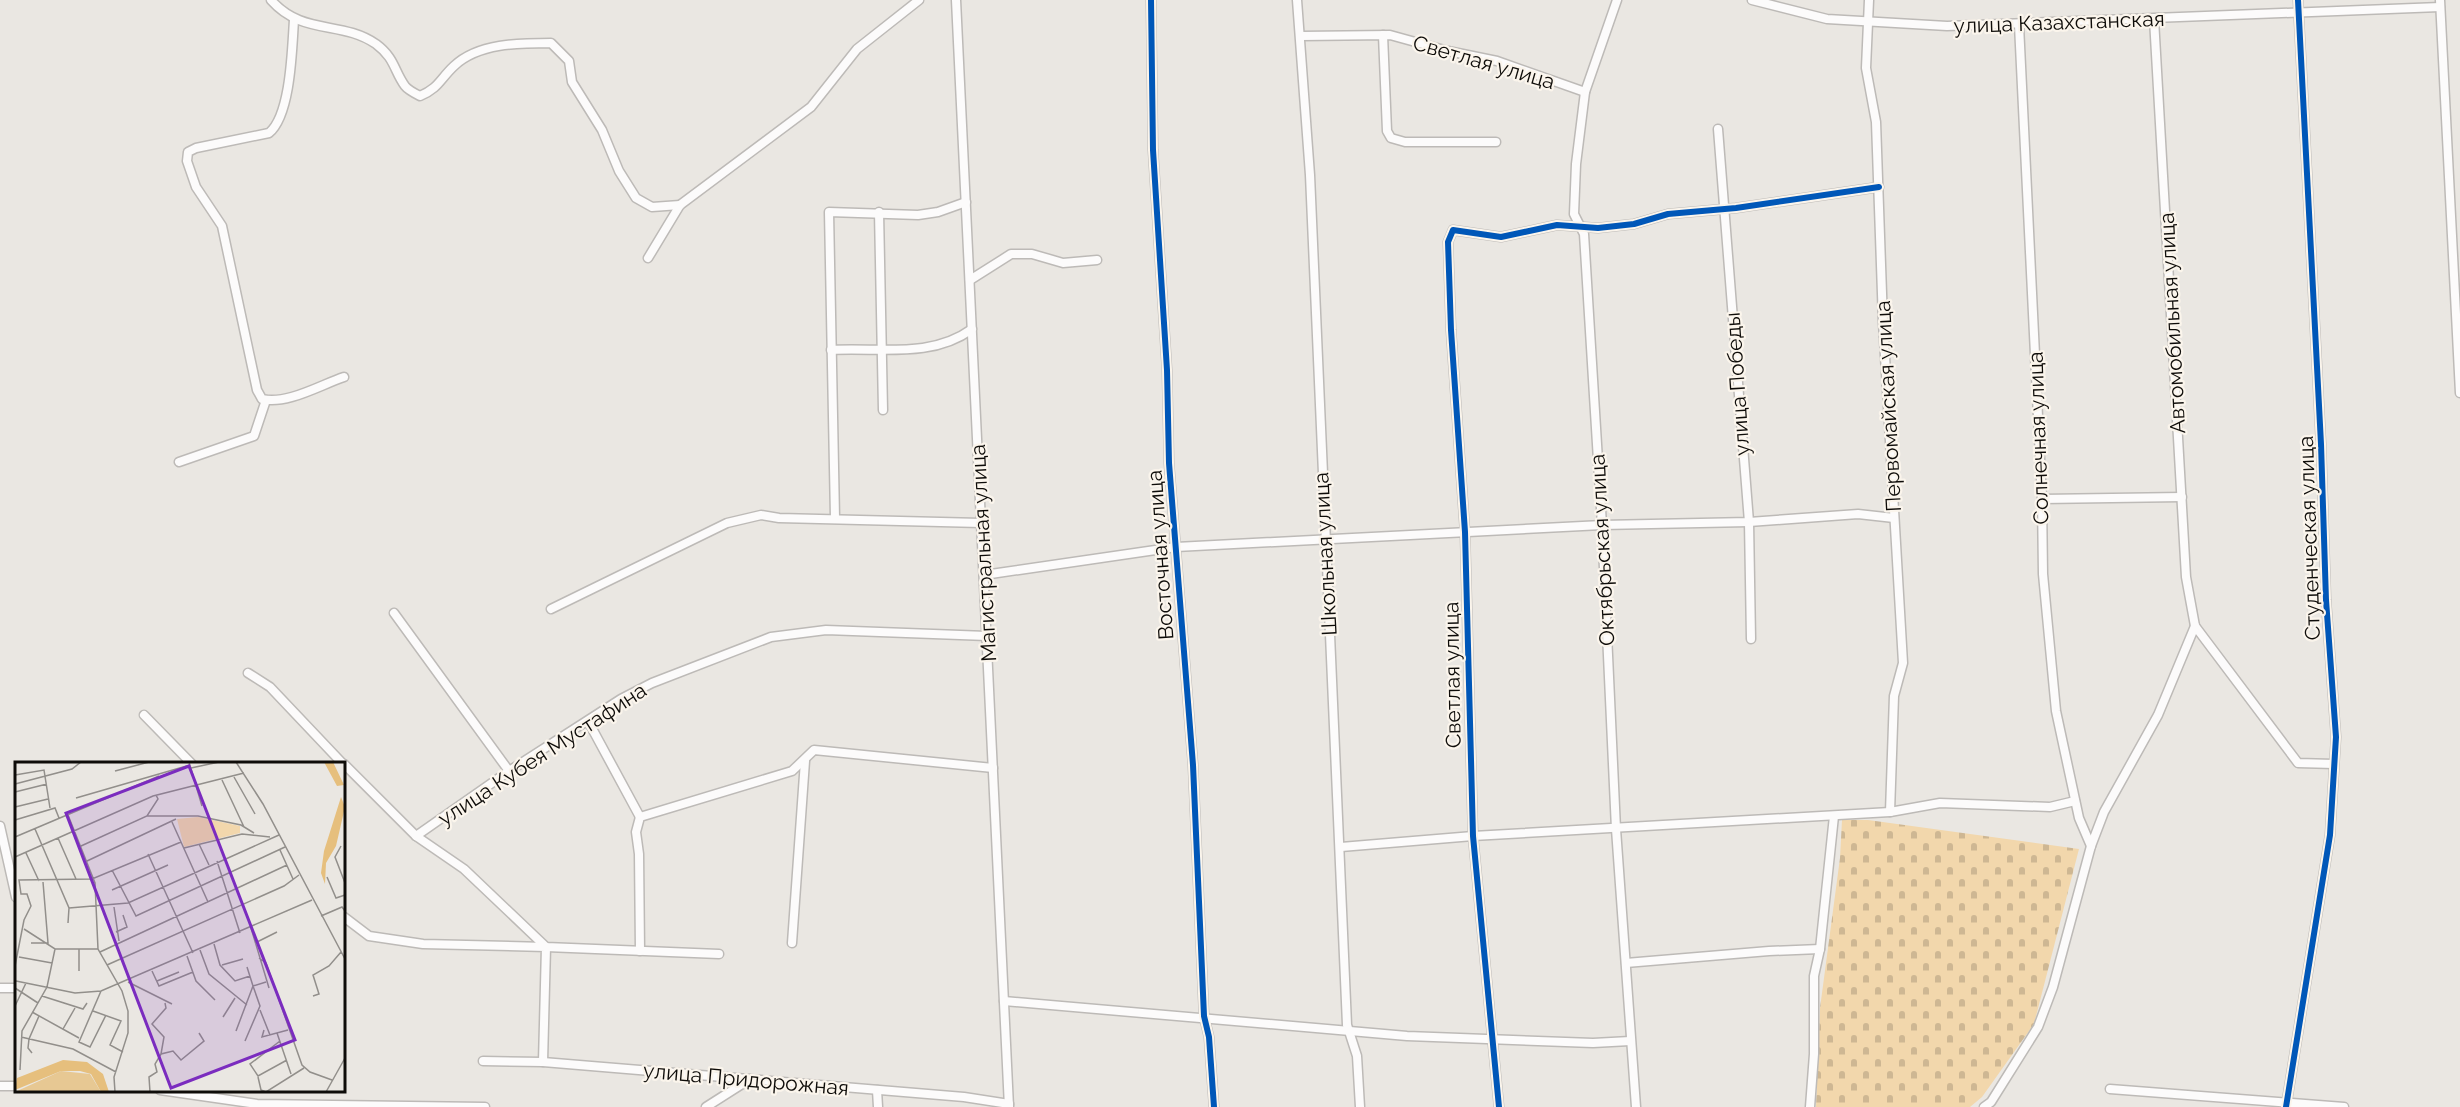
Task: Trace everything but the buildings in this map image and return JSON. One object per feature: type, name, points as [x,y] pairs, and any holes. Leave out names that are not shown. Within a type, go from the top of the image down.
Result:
[{"type":"street","points":[[271,0],[294,20],[346,30],[376,44],[395,62],[405,87],[420,96],[436,90],[454,66],[474,52],[520,43],[551,43],[569,61],[572,82],[602,130],[619,171],[636,198],[652,207],[680,205]]},
{"type":"street","points":[[648,258],[680,205],[811,107],[857,49],[919,0]]},
{"type":"street","name":"Магистральная улица","points":[[956,0],[1009,1105]]},
{"type":"street","name":"Восточная улица","points":[[1151,0],[1153,150],[1167,370],[1169,463],[1200,875],[1204,1016],[1209,1037],[1214,1107]]},
{"type":"street","name":"Школьная улица","points":[[1297,0],[1310,175],[1324,538],[1349,1032],[1357,1056],[1360,1107]]},
{"type":"street","name":"Октябрьская улица","points":[[1617,0],[1586,92],[1576,164],[1574,214],[1584,234],[1602,525],[1616,829],[1636,1107]]},
{"type":"street","name":"улица Казахстанская","points":[[1752,0],[1817,17],[1867,23],[2019,25],[2299,13],[2440,4]]},
{"type":"street","name":"Первомайская улица","points":[[1869,0],[1866,68],[1876,122],[1903,663],[1894,696],[1890,812]]},
{"type":"street","name":"Студенческая улица","points":[[2287,1105],[2330,836],[2336,737],[2326,600],[2321,444],[2298,0]]},
{"type":"street","points":[[2440,4],[2460,393]]},
{"type":"street","name":"Автомобильная улица","points":[[2154,19],[2186,577],[2195,626]]},
{"type":"street","points":[[294,20],[283,110],[277,126],[269,133],[196,148],[188,152],[186,161],[196,187],[222,226],[257,390],[262,399],[285,398],[344,377]]},
{"type":"street","name":"Солнечная улица","points":[[2019,25],[2042,499],[2043,574],[2056,711],[2075,801],[2091,846]]},
{"type":"street","name":"Светлая улица","points":[[1301,36],[1383,35],[1497,62],[1586,92]]},
{"type":"street","name":"Светлая улица","points":[[1383,35],[1387,130],[1391,138],[1405,142],[1496,142]]},
{"type":"street","name":"улица Победы","points":[[1718,129],[1749,522],[1750,639]]},
{"type":"street","points":[[1581,228],[1634,224],[1668,214],[1725,209],[1879,187]]},
{"type":"street","points":[[835,518],[829,212],[918,215],[938,212],[966,202]]},
{"type":"street","points":[[879,212],[883,410]]},
{"type":"street","name":"Светлая улица","points":[[1499,1107],[1473,836],[1465,532],[1452,353],[1448,242],[1453,230],[1501,237],[1557,225],[1581,228]]},
{"type":"street","points":[[970,280],[1011,254],[1032,254],[1063,263],[1096,260]]},
{"type":"street","points":[[831,350],[931,349],[961,337],[972,329]]},
{"type":"street","points":[[178,462],[254,436],[266,400]]},
{"type":"street","points":[[2042,499],[2182,497]]},
{"type":"street","points":[[984,575],[1176,547],[1602,525],[1749,522],[1858,514],[1894,518]]},
{"type":"street","points":[[551,609],[727,523],[761,515],[779,518],[981,523]]},
{"type":"street","points":[[394,613],[509,771]]},
{"type":"street","points":[[1984,1107],[1991,1102],[2038,1027],[2053,987],[2091,846],[2104,813],[2158,715],[2195,626],[2277,733],[2293,759],[2298,763],[2334,764]]},
{"type":"street","name":"улица Кубея Мустафина","points":[[416,836],[509,771],[652,683],[771,637],[826,630],[987,636]]},
{"type":"street","points":[[249,673],[270,687],[341,762]]},
{"type":"street","points":[[144,715],[190,762]]},
{"type":"street","points":[[588,721],[640,817],[636,832],[639,854],[640,951]]},
{"type":"street","points":[[640,817],[792,771],[814,750],[993,768]]},
{"type":"street","points":[[792,944],[805,761]]},
{"type":"street","points":[[345,766],[416,836],[464,869],[546,947],[543,1062]]},
{"type":"street","points":[[1341,847],[1473,836],[1890,812],[1940,803],[2050,807],[2075,801]]},
{"type":"street","points":[[1810,1107],[1814,1054],[1814,976],[1820,949],[1834,816]]},
{"type":"street","points":[[0,826],[15,893]]},
{"type":"street","points":[[346,922],[369,936],[423,944],[719,954]]},
{"type":"street","points":[[1626,963],[1820,949]]},
{"type":"street","points":[[1004,1001],[1204,1016],[1349,1032],[1492,1040],[1593,1043],[1630,1041]]},
{"type":"street","name":"улица Придорожная","points":[[483,1061],[543,1062],[750,1079],[1009,1105]]},
{"type":"street","points":[[706,1107],[750,1079]]},
{"type":"street","points":[[2110,1089],[2287,1105],[2344,1107]]},
{"type":"street","points":[[877,1090],[878,1107]]},
{"type":"street","points":[[174,1092],[257,1104],[485,1107]]},
{"type":"green space","points":[[1842,820],[1868,820],[2079,849],[2034,1024],[1982,1097],[1970,1107],[1816,1107],[1820,1008],[1840,858]]},
{"type":"cycle path","points":[[1151,0],[1153,150],[1167,370],[1169,463],[1193,765],[1204,1016],[1209,1037],[1214,1107]]},
{"type":"cycle path","points":[[2286,1107],[2330,835],[2336,737],[2326,600],[2321,444],[2298,0]]},
{"type":"cycle path","points":[[1499,1107],[1473,836],[1465,532],[1451,330],[1448,242],[1453,230],[1501,237],[1557,225],[1598,228],[1634,224],[1668,214],[1736,208],[1879,187]]}]
